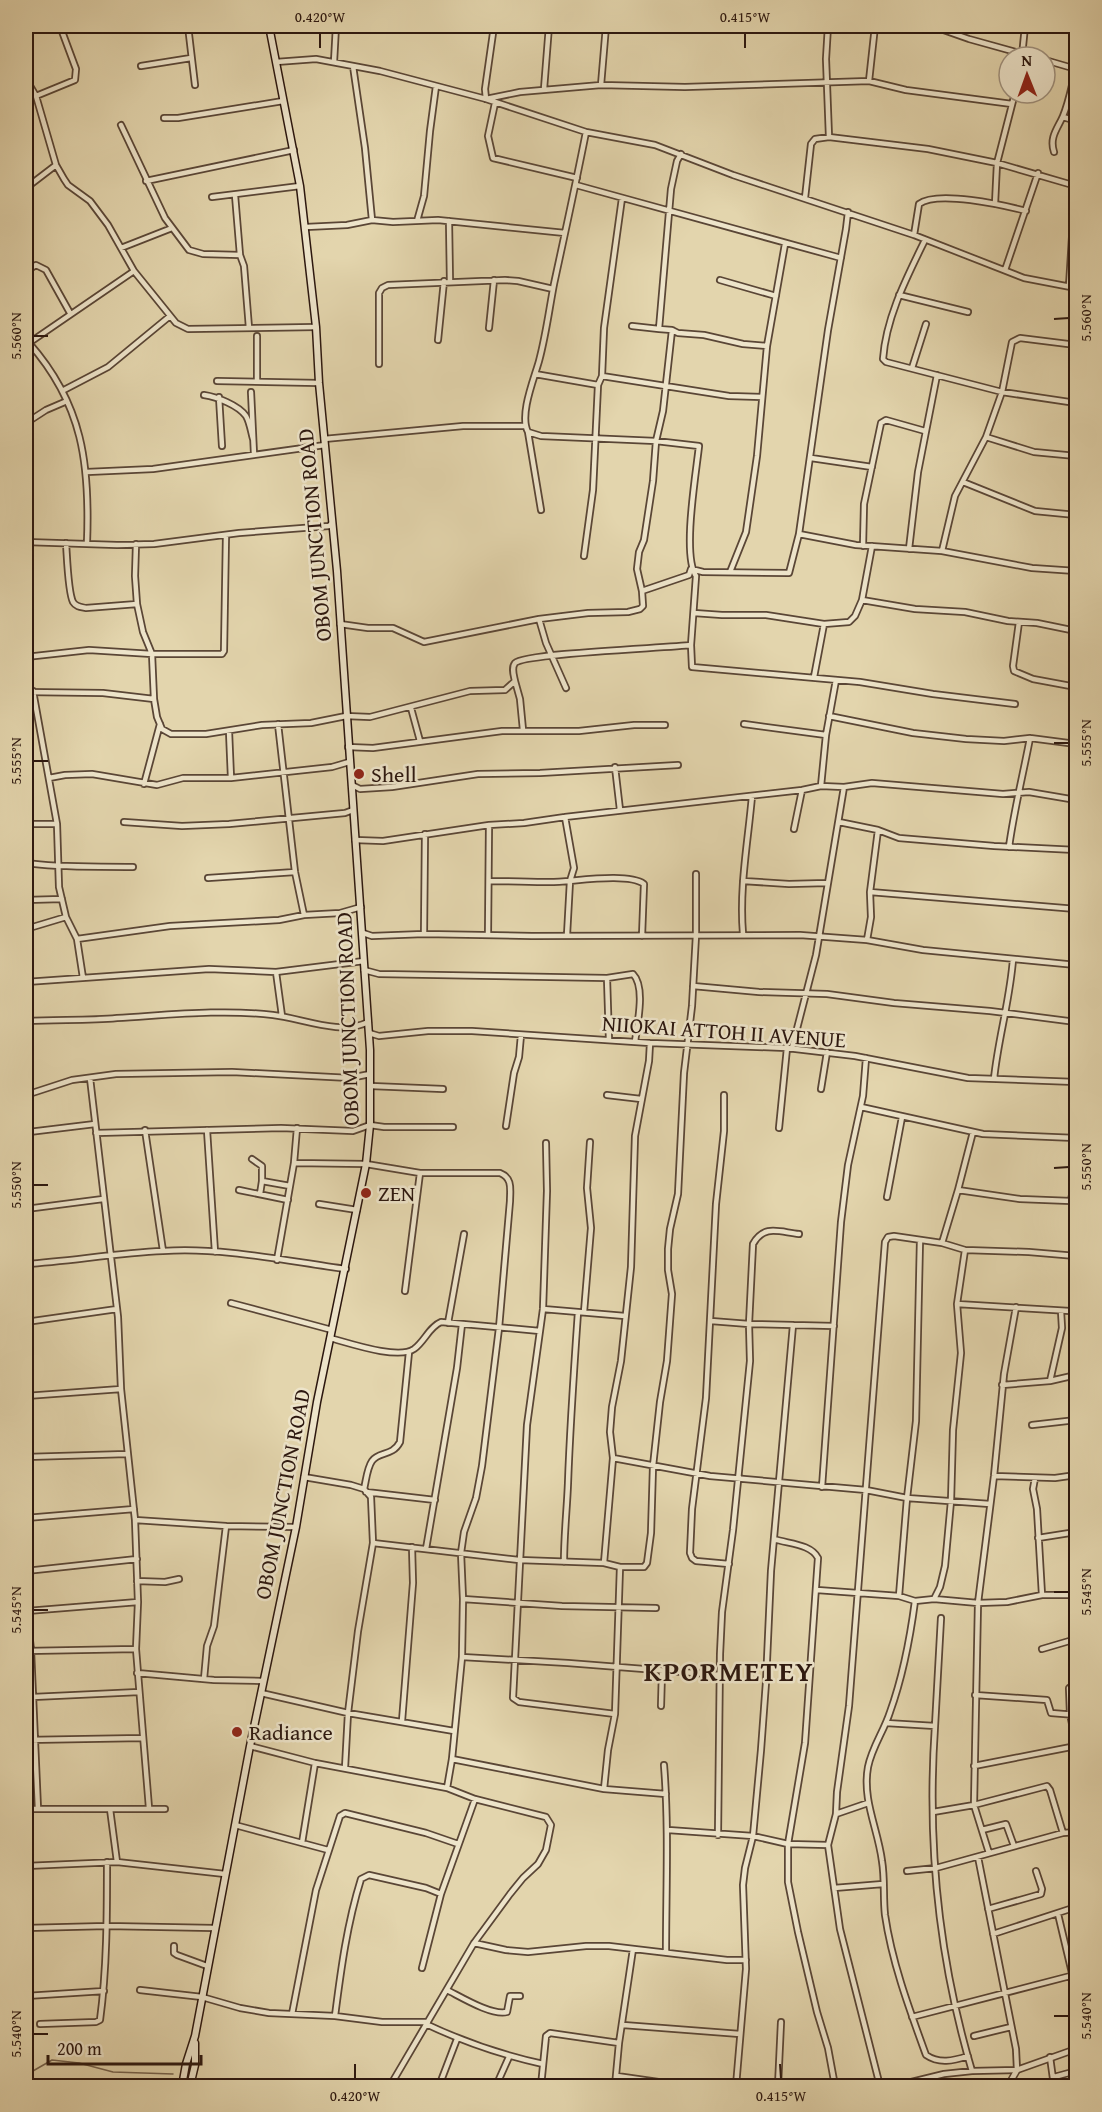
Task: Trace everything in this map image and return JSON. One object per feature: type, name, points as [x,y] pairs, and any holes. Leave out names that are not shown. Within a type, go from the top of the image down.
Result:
[{"type":"main road","name":"OBOM JUNCTION ROAD","points":[[182,2086],[195,2036],[250,1746],[296,1527],[330,1338],[366,1164],[370,1125],[371,1074],[363,933],[316,327],[300,186],[269,26]]},
{"type":"main road","name":"OBOM JUNCTION ROAD","points":[[190,2086],[195,2065],[195,2036]]},
{"type":"street","points":[[36,96],[75,80],[76,69],[60,26]]},
{"type":"street","points":[[188,26],[195,85]]},
{"type":"street","points":[[334,62],[336,26]]},
{"type":"street","points":[[415,26],[423,26]]},
{"type":"street","points":[[486,99],[485,90],[494,26]]},
{"type":"street","points":[[544,89],[549,26]]},
{"type":"street","points":[[601,85],[606,26],[671,26]]},
{"type":"street","points":[[764,26],[774,26]]},
{"type":"street","points":[[828,26],[829,136]]},
{"type":"street","points":[[869,81],[875,26]]},
{"type":"street","points":[[932,26],[997,47]]},
{"type":"street","points":[[1023,45],[1025,26]]},
{"type":"street","points":[[141,66],[191,58]]},
{"type":"street","points":[[276,62],[316,60],[353,66],[486,99],[586,132],[655,145],[733,175],[914,235],[1024,278],[1077,288]]},
{"type":"street","points":[[1054,152],[1054,134],[1063,117],[1076,69],[1057,63]]},
{"type":"street","points":[[353,66],[365,148],[372,220]]},
{"type":"street","points":[[26,79],[36,96],[56,165],[68,185],[90,201],[108,225],[134,271],[182,328],[316,327]]},
{"type":"street","points":[[486,99],[544,89],[601,85],[685,87],[869,81],[906,90],[997,102]]},
{"type":"street","points":[[417,221],[424,196],[436,86]]},
{"type":"street","points":[[164,118],[178,118],[283,101]]},
{"type":"street","points":[[495,103],[488,136],[493,158],[577,178]]},
{"type":"street","points":[[995,204],[997,163],[1012,105]]},
{"type":"street","points":[[1063,117],[1077,121]]},
{"type":"street","points":[[121,125],[165,218],[189,250],[203,254],[240,255]]},
{"type":"street","points":[[541,510],[528,432],[525,426],[529,394],[546,334],[553,289],[586,132]]},
{"type":"street","points":[[805,198],[811,144],[815,139],[829,136],[928,149],[1038,173],[1077,186]]},
{"type":"street","points":[[146,181],[294,150]]},
{"type":"street","points":[[659,329],[671,189],[677,161],[681,154]]},
{"type":"street","points":[[26,188],[56,165]]},
{"type":"street","points":[[1005,270],[1038,173]]},
{"type":"street","points":[[576,185],[670,209],[785,244],[841,258]]},
{"type":"street","points":[[212,197],[300,186]]},
{"type":"street","points":[[235,195],[249,328]]},
{"type":"street","points":[[584,556],[593,490],[598,385],[602,376],[604,328],[622,198]]},
{"type":"street","points":[[914,235],[919,204],[925,200],[946,199],[995,204],[1026,211]]},
{"type":"street","points":[[691,569],[703,572],[789,573],[799,534],[828,330],[848,212]]},
{"type":"street","points":[[306,227],[347,225],[372,220],[449,221],[565,233]]},
{"type":"street","points":[[438,340],[447,281],[449,221]]},
{"type":"street","points":[[1069,286],[1074,252],[1072,237],[1077,225]]},
{"type":"street","points":[[121,248],[172,228]]},
{"type":"street","points":[[925,240],[899,295],[885,343],[883,359],[886,362],[1002,392],[1077,403]]},
{"type":"street","points":[[730,572],[746,532],[757,456],[767,345],[785,244]]},
{"type":"street","points":[[26,272],[36,266],[46,270],[70,314]]},
{"type":"street","points":[[87,543],[87,472],[79,432],[62,391],[48,368],[27,344],[134,271]]},
{"type":"street","points":[[379,364],[379,293],[388,285],[494,280],[518,281],[553,289]]},
{"type":"street","points":[[489,328],[494,280]]},
{"type":"street","points":[[720,280],[776,296]]},
{"type":"street","points":[[899,295],[968,312]]},
{"type":"street","points":[[62,391],[108,367],[170,316]]},
{"type":"street","points":[[912,368],[926,324]]},
{"type":"street","points":[[632,326],[704,335],[743,344],[767,345]]},
{"type":"street","points":[[340,624],[368,628],[393,627],[424,642],[539,619],[588,613],[635,611],[643,606],[637,569],[653,481],[656,441],[661,424],[672,330]]},
{"type":"street","points":[[257,336],[257,381]]},
{"type":"street","points":[[942,551],[952,508],[986,437],[1002,392],[1012,342],[1020,338],[1077,345]]},
{"type":"street","points":[[535,374],[598,385]]},
{"type":"street","points":[[909,549],[925,430],[937,375]]},
{"type":"street","points":[[602,376],[729,396],[762,397]]},
{"type":"street","points":[[218,381],[319,383]]},
{"type":"street","points":[[251,392],[254,454]]},
{"type":"street","points":[[204,395],[219,397],[245,415],[253,440]]},
{"type":"street","points":[[219,397],[222,446]]},
{"type":"street","points":[[26,423],[67,400]]},
{"type":"street","points":[[863,546],[864,504],[880,426],[884,421],[925,430]]},
{"type":"street","points":[[87,472],[153,469],[324,442],[463,426],[525,426]]},
{"type":"street","points":[[528,432],[541,436],[595,437],[699,446],[688,542],[691,569],[689,575],[642,591]]},
{"type":"street","points":[[986,437],[1034,452],[1077,456]]},
{"type":"street","points":[[811,458],[872,467]]},
{"type":"street","points":[[963,482],[1035,511],[1077,515]]},
{"type":"street","points":[[26,507],[27,542],[136,544],[329,526],[333,523]]},
{"type":"street","points":[[799,534],[863,546],[942,551],[1032,568],[1077,571]]},
{"type":"street","points":[[26,657],[89,650],[218,655],[224,651],[226,535]]},
{"type":"street","points":[[66,543],[71,593],[73,602],[78,607],[137,604]]},
{"type":"street","points":[[136,544],[137,604],[143,632],[152,654],[154,699],[162,729],[171,734],[229,731],[278,723],[311,723],[346,716],[370,717],[470,691],[505,690],[515,681]]},
{"type":"street","points":[[694,613],[766,615],[824,624],[852,620],[861,600],[872,546]]},
{"type":"street","points":[[691,569],[696,576],[691,645],[692,668],[860,682],[1015,704]]},
{"type":"street","points":[[861,600],[915,609],[965,612],[1077,631]]},
{"type":"street","points":[[539,619],[566,688]]},
{"type":"street","points":[[1019,622],[1014,671],[1033,679],[1077,687]]},
{"type":"street","points":[[814,677],[824,624]]},
{"type":"street","points":[[523,730],[513,671],[515,663],[552,655],[691,645]]},
{"type":"street","points":[[821,786],[826,735],[836,681]]},
{"type":"street","points":[[26,692],[103,693],[154,699]]},
{"type":"street","points":[[33,692],[57,824],[58,867],[62,899],[66,917],[77,939],[83,978]]},
{"type":"street","points":[[411,708],[420,741]]},
{"type":"street","points":[[829,716],[913,733],[966,739],[1005,741],[1030,738],[1077,744]]},
{"type":"street","points":[[278,723],[295,872],[304,915]]},
{"type":"street","points":[[144,784],[160,724]]},
{"type":"street","points":[[744,724],[826,735]]},
{"type":"street","points":[[348,747],[373,748],[479,733],[523,730],[579,731],[665,725]]},
{"type":"street","points":[[229,731],[231,778]]},
{"type":"street","points":[[1009,847],[1030,738]]},
{"type":"street","points":[[49,778],[92,774],[144,784],[157,784],[183,778],[231,778],[332,767],[349,762]]},
{"type":"street","points":[[352,785],[360,789],[392,787],[478,774],[678,765]]},
{"type":"street","points":[[615,767],[620,810]]},
{"type":"street","points":[[355,840],[383,841],[489,825],[524,823],[821,786],[844,787],[872,783],[1003,794],[1018,791],[1077,800]]},
{"type":"street","points":[[779,1128],[789,1048],[807,993],[844,787]]},
{"type":"street","points":[[795,829],[802,790]]},
{"type":"street","points":[[743,934],[741,913],[752,796]]},
{"type":"street","points":[[124,822],[182,826],[229,824],[345,813],[353,810]]},
{"type":"street","points":[[565,817],[574,868],[570,882],[567,935]]},
{"type":"street","points":[[839,822],[878,830],[899,838],[1077,850]]},
{"type":"street","points":[[26,824],[57,824]]},
{"type":"street","points":[[488,935],[489,825]]},
{"type":"street","points":[[867,940],[878,830]]},
{"type":"street","points":[[424,834],[424,934]]},
{"type":"street","points":[[26,863],[58,867],[133,867]]},
{"type":"street","points":[[208,878],[295,872]]},
{"type":"street","points":[[373,1543],[519,1560],[604,1563],[639,1569],[647,1563],[651,1533],[653,1466],[667,1361],[672,1294],[668,1270],[668,1249],[678,1194],[684,1073],[696,936],[696,874]]},
{"type":"street","points":[[489,881],[570,882],[621,879],[640,881],[644,884],[642,936]]},
{"type":"street","points":[[744,881],[789,884],[826,883]]},
{"type":"street","points":[[870,892],[1077,909]]},
{"type":"street","points":[[26,900],[62,899]]},
{"type":"street","points":[[77,939],[170,926],[279,920],[304,915],[339,913],[361,907]]},
{"type":"street","points":[[26,929],[66,917]]},
{"type":"street","points":[[363,933],[372,936],[424,934],[819,935],[867,940],[923,950],[1077,965]]},
{"type":"street","points":[[994,1079],[999,1041],[1011,987],[1013,958]]},
{"type":"street","points":[[26,982],[209,969],[276,972],[364,961]]},
{"type":"street","points":[[364,970],[379,974],[607,978],[633,974],[637,978],[639,1005],[635,1042]]},
{"type":"street","points":[[276,972],[282,1016]]},
{"type":"street","points":[[607,978],[609,1040]]},
{"type":"street","points":[[693,986],[742,991],[836,994],[894,1003],[1006,1012],[1077,1022]]},
{"type":"street","points":[[26,1021],[102,1019],[182,1013],[259,1014],[327,1025],[360,1026],[368,1022]]},
{"type":"street","name":"NIIOKAI ATTOH II AVENUE","points":[[369,1033],[379,1036],[440,1031],[789,1048],[866,1058],[954,1076],[1077,1082]]},
{"type":"street","points":[[506,1126],[521,1035]]},
{"type":"street","points":[[604,1563],[613,1458],[610,1432],[612,1407],[621,1361],[631,1267],[634,1136],[649,1061],[650,1043]]},
{"type":"street","points":[[821,1089],[827,1052]]},
{"type":"street","points":[[822,1487],[841,1222],[848,1165],[861,1107],[866,1058]]},
{"type":"street","points":[[26,1095],[50,1086],[104,1075],[232,1072],[350,1078],[371,1074]]},
{"type":"street","points":[[90,1078],[117,1309],[121,1389],[135,1520],[138,1602],[137,1673],[149,1809]]},
{"type":"street","points":[[371,1086],[443,1089]]},
{"type":"street","points":[[607,1095],[641,1100]]},
{"type":"street","points":[[724,1095],[724,1131],[716,1204],[706,1398],[696,1473],[690,1553],[696,1561],[729,1564]]},
{"type":"street","points":[[861,1107],[973,1132],[1077,1138]]},
{"type":"street","points":[[887,1197],[902,1117]]},
{"type":"street","points":[[29,1132],[95,1124]]},
{"type":"street","points":[[96,1133],[297,1128],[353,1131],[370,1125],[453,1127]]},
{"type":"street","points":[[277,1260],[294,1163],[297,1128]]},
{"type":"street","points":[[145,1130],[163,1251]]},
{"type":"street","points":[[207,1130],[215,1252]]},
{"type":"street","points":[[942,1243],[973,1132]]},
{"type":"street","points":[[584,1312],[591,1228],[587,1188],[590,1142]]},
{"type":"street","points":[[546,1143],[547,1191],[543,1309],[527,1425],[514,1661],[515,1701],[615,1714]]},
{"type":"street","points":[[252,1159],[262,1166],[260,1194]]},
{"type":"street","points":[[294,1163],[366,1164],[420,1173],[501,1173],[510,1180],[499,1328],[482,1466],[476,1498],[464,1532],[461,1553],[462,1657],[447,1788]]},
{"type":"street","points":[[958,1190],[1020,1199],[1074,1203],[1077,1170]]},
{"type":"street","points":[[405,1291],[420,1173]]},
{"type":"street","points":[[262,1181],[290,1186]]},
{"type":"street","points":[[239,1190],[288,1200]]},
{"type":"street","points":[[26,1209],[103,1200]]},
{"type":"street","points":[[319,1204],[357,1210]]},
{"type":"street","points":[[718,1835],[722,1612],[750,1361],[749,1324],[753,1244],[758,1235],[765,1230],[799,1234]]},
{"type":"street","points":[[448,1323],[464,1234]]},
{"type":"street","points":[[880,2086],[840,1929],[828,1845],[836,1814],[849,1706],[885,1242],[888,1237],[894,1236],[942,1243],[965,1250],[1077,1256]]},
{"type":"street","points":[[900,1596],[907,1498],[916,1421],[920,1240]]},
{"type":"street","points":[[934,1599],[940,1587],[945,1566],[951,1501],[961,1353],[957,1304],[965,1250]]},
{"type":"street","points":[[26,1264],[163,1251],[215,1252],[346,1269]]},
{"type":"street","points":[[231,1303],[332,1330]]},
{"type":"street","points":[[957,1304],[1061,1311],[1070,1311],[1077,1305]]},
{"type":"street","points":[[989,1853],[974,1805],[978,1603],[994,1476],[1002,1385],[1016,1307]]},
{"type":"street","points":[[26,1322],[117,1309]]},
{"type":"street","points":[[543,1309],[625,1316]]},
{"type":"street","points":[[1050,1381],[1062,1328],[1061,1311]]},
{"type":"street","points":[[564,1562],[568,1456],[578,1312]]},
{"type":"street","points":[[711,1321],[834,1326]]},
{"type":"street","points":[[330,1338],[368,1348],[402,1353],[417,1347],[435,1324],[441,1322],[540,1331]]},
{"type":"street","points":[[426,1550],[457,1368],[462,1324]]},
{"type":"street","points":[[736,2086],[746,1960],[743,1885],[753,1836],[766,1682],[767,1619],[778,1482],[793,1341],[792,1325]]},
{"type":"street","points":[[365,1490],[371,1461],[376,1457],[389,1454],[400,1442],[409,1352]]},
{"type":"street","points":[[1002,1385],[1050,1381],[1077,1375]]},
{"type":"street","points":[[26,1396],[121,1389]]},
{"type":"street","points":[[1032,1425],[1077,1420]]},
{"type":"street","points":[[26,1456],[127,1454]]},
{"type":"street","points":[[613,1458],[696,1473],[866,1490],[907,1498],[990,1504]]},
{"type":"street","points":[[994,1476],[1055,1478],[1077,1475]]},
{"type":"street","points":[[304,1477],[365,1490],[435,1500]]},
{"type":"street","points":[[1035,1478],[1042,1595]]},
{"type":"street","points":[[345,1768],[348,1713],[358,1631],[373,1543],[371,1497],[365,1490]]},
{"type":"street","points":[[26,1518],[134,1509]]},
{"type":"street","points":[[135,1520],[226,1526],[296,1527]]},
{"type":"street","points":[[204,1679],[207,1646],[214,1626],[226,1526]]},
{"type":"street","points":[[1038,1538],[1077,1532]]},
{"type":"street","points":[[774,1539],[815,1551],[818,1558],[818,1590],[805,1743],[788,1844],[790,1897],[817,2012],[828,2048],[835,2086]]},
{"type":"street","points":[[402,1721],[413,1583],[412,1547]]},
{"type":"street","points":[[26,1571],[137,1559]]},
{"type":"street","points":[[604,1789],[615,1714],[621,1567]]},
{"type":"street","points":[[137,1581],[165,1582],[178,1579]]},
{"type":"street","points":[[818,1590],[900,1596],[915,1601],[934,1599],[978,1603],[1007,1602],[1042,1595],[1077,1595]]},
{"type":"street","points":[[463,1599],[562,1606],[656,1608]]},
{"type":"street","points":[[915,1601],[910,1642],[886,1724],[869,1764],[868,1803],[883,1861],[885,1918],[912,2017],[927,2057],[947,2061],[968,2056]]},
{"type":"street","points":[[27,1611],[138,1602]]},
{"type":"street","points":[[26,1605],[38,1809]]},
{"type":"street","points":[[941,1618],[932,1778],[936,1868],[942,1937],[972,2071]]},
{"type":"street","points":[[1042,1649],[1077,1639]]},
{"type":"street","points":[[28,1650],[136,1649]]},
{"type":"street","points":[[462,1657],[720,1675]]},
{"type":"street","points":[[662,1671],[662,1706]]},
{"type":"street","points":[[137,1673],[263,1681]]},
{"type":"street","points":[[974,1766],[1077,1745],[1070,1714],[1069,1688],[1077,1683]]},
{"type":"street","points":[[33,1697],[139,1692]]},
{"type":"street","points":[[261,1693],[348,1713],[454,1731]]},
{"type":"street","points":[[975,1695],[1047,1700],[1051,1713],[1077,1715]]},
{"type":"street","points":[[886,1724],[935,1726]]},
{"type":"street","points":[[26,1740],[143,1738]]},
{"type":"street","points":[[250,1746],[315,1763],[447,1788],[475,1800],[546,1817],[551,1825],[546,1850],[538,1864],[523,1878],[474,1943],[390,2086]]},
{"type":"street","points":[[452,1759],[604,1789],[666,1794]]},
{"type":"street","points":[[302,1843],[315,1763]]},
{"type":"street","points":[[664,1765],[668,1830],[666,1952]]},
{"type":"street","points":[[933,1812],[974,1805],[1047,1786],[1063,1833]]},
{"type":"street","points":[[422,1968],[441,1894],[475,1800]]},
{"type":"street","points":[[836,1814],[868,1803]]},
{"type":"street","points":[[26,1809],[165,1809]]},
{"type":"street","points":[[110,1809],[117,1862]]},
{"type":"street","points":[[292,2014],[316,1890],[340,1815],[345,1813],[426,1833],[458,1844]]},
{"type":"street","points":[[982,1830],[1006,1824],[1014,1846]]},
{"type":"street","points":[[235,1825],[328,1850]]},
{"type":"street","points":[[668,1830],[753,1836],[788,1844],[828,1845]]},
{"type":"street","points":[[907,1871],[936,1868],[1063,1833],[1077,1832]]},
{"type":"street","points":[[978,1857],[1016,2049],[1017,2070],[1008,2086]]},
{"type":"street","points":[[40,2024],[100,2020],[104,1991],[107,1926],[107,1862]]},
{"type":"street","points":[[26,1866],[117,1862],[225,1874]]},
{"type":"street","points":[[988,1909],[1041,1893],[1042,1889],[1036,1870]]},
{"type":"street","points":[[335,2016],[345,1941],[351,1910],[361,1879],[369,1875],[426,1888],[441,1894]]},
{"type":"street","points":[[834,1888],[883,1884]]},
{"type":"street","points":[[993,1934],[1077,1907]]},
{"type":"street","points":[[1058,1914],[1077,1990]]},
{"type":"street","points":[[26,1928],[107,1926],[214,1928]]},
{"type":"street","points":[[474,1943],[528,1952],[586,1946],[633,1948],[727,1960],[746,1960]]},
{"type":"street","points":[[174,1946],[174,1953],[177,1955],[207,1966]]},
{"type":"street","points":[[615,2086],[633,1948]]},
{"type":"street","points":[[912,2017],[1074,1975]]},
{"type":"street","points":[[140,1990],[202,1997],[240,2008],[292,2014],[335,2016],[382,2022],[427,2023],[457,2039],[509,2056],[543,2064]]},
{"type":"street","points":[[447,1990],[482,2007],[503,2013],[507,2012],[510,1996],[519,1996]]},
{"type":"street","points":[[26,1996],[104,1991]]},
{"type":"street","points":[[778,2086],[781,2022]]},
{"type":"street","points":[[623,2025],[740,2034]]},
{"type":"street","points":[[974,2036],[1011,2027]]},
{"type":"street","points":[[541,2086],[546,2036],[550,2033],[619,2043]]},
{"type":"street","points":[[439,2086],[457,2039]]},
{"type":"street","points":[[895,2086],[944,2074],[1017,2070],[1074,2050],[1076,2071],[1054,2077]]},
{"type":"street","points":[[496,2086],[509,2056]]},
{"type":"street","points":[[1050,2057],[1054,2086]]},
{"type":"street","points":[[617,2076],[686,2086]]},
{"type":"waterway","points":[[26,2075],[52,2060],[79,2063],[113,2072],[173,2074]]},
{"type":"waterway","points":[[200,2080],[215,2086]]},
{"type":"place","name":"Shell","points":[[359,774]]},
{"type":"place","name":"ZEN","points":[[366,1193]]},
{"type":"place","name":"Radiance","points":[[237,1732]]},
{"type":"district","name":"KPORMETEY","points":[[729,1671]]}]
